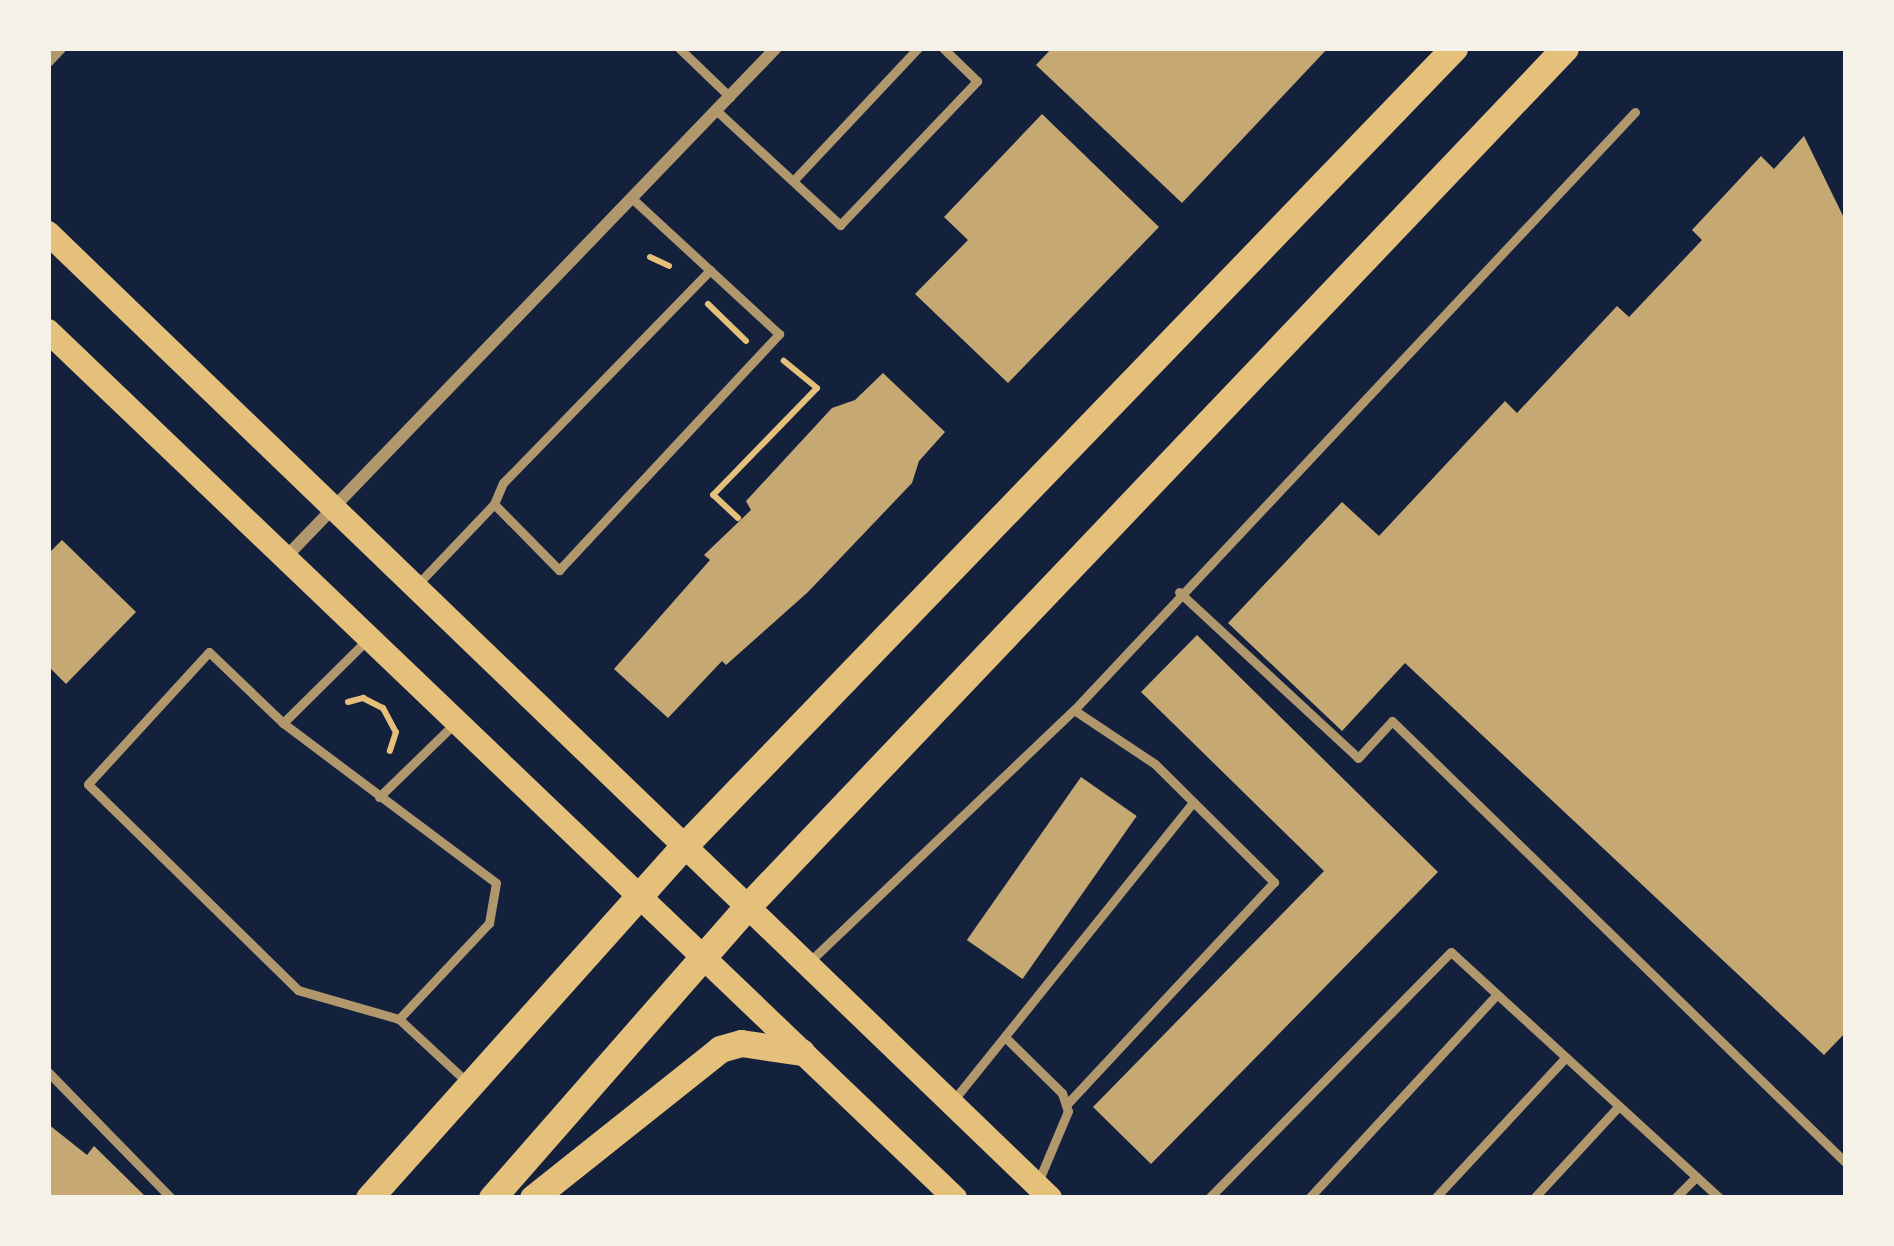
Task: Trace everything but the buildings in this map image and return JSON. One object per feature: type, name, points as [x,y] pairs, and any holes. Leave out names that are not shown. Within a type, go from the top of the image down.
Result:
[{"type":"main road","points":[[369,1198],[684,846],[1454,48]]},
{"type":"main road","points":[[492,1198],[747,907],[1564,48]]},
{"type":"main road","points":[[48,233],[951,1102],[1035,1193]]},
{"type":"main road","points":[[48,249],[88,272]]},
{"type":"main road","points":[[48,331],[700,962],[955,1198]]},
{"type":"main road","points":[[532,1198],[720,1049],[741,1043],[801,1052]]},
{"type":"street","points":[[48,61],[60,48]]},
{"type":"street","points":[[284,559],[635,200],[776,48]]},
{"type":"lane","points":[[679,48],[730,97]]},
{"type":"lane","points":[[793,181],[918,48]]},
{"type":"lane","points":[[717,111],[840,225],[977,81],[943,48]]},
{"type":"lane","points":[[807,964],[1074,710],[1179,592],[1635,112]]},
{"type":"lane","points":[[494,504],[559,569],[779,334],[635,200]]},
{"type":"lane","points":[[415,586],[494,504],[502,482],[710,270]]},
{"type":"lane","points":[[1179,592],[1358,758],[1392,721],[1845,1162]]},
{"type":"lane","points":[[283,723],[367,640]]},
{"type":"lane","points":[[399,1019],[489,923],[496,883],[283,723],[209,652],[88,784],[298,989],[399,1019],[471,1086]]},
{"type":"lane","points":[[1035,1193],[1064,1133],[1066,1105],[1274,882],[1154,764],[1074,710]]},
{"type":"lane","points":[[379,797],[454,724]]},
{"type":"lane","points":[[951,1102],[1007,1039],[1193,802]]},
{"type":"lane","points":[[1209,1198],[1451,952],[1719,1198]]},
{"type":"lane","points":[[1309,1198],[1497,994]]},
{"type":"lane","points":[[1007,1039],[1066,1105]]},
{"type":"lane","points":[[1435,1198],[1566,1057]]},
{"type":"lane","points":[[48,1072],[171,1198]]},
{"type":"lane","points":[[1534,1198],[1619,1106]]},
{"type":"lane","points":[[1676,1198],[1696,1177]]},
{"type":"path","points":[[738,518],[713,495],[817,388]]},
{"type":"path","points":[[348,702],[363,698],[391,718],[396,732],[385,759]]}]
